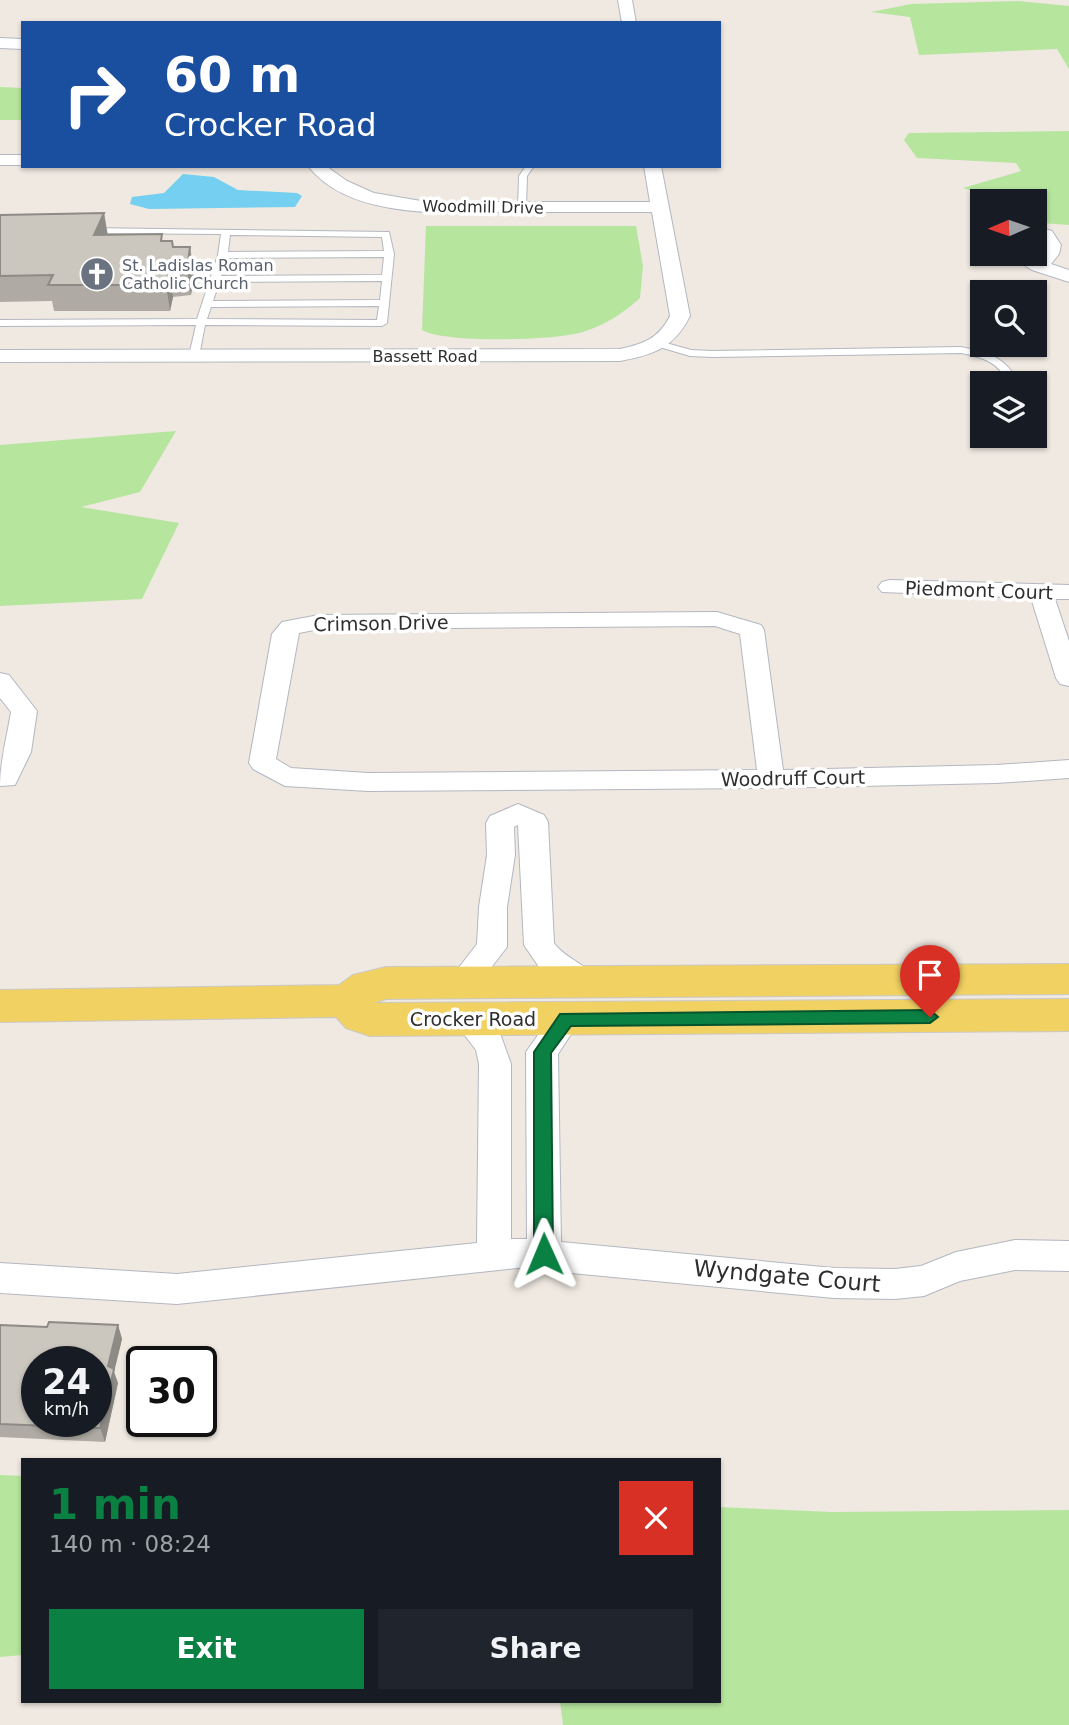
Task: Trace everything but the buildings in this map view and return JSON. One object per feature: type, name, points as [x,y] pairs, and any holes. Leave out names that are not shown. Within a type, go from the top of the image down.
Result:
[{"type":"main road","name":"Crocker Road","points":[[0,1006],[347,1002],[365,1019],[584,982],[1069,979]]},
{"type":"main road","name":"Crocker Road","points":[[465,1001],[566,1019],[1069,1015]]},
{"type":"street","points":[[625,0],[629,21]]},
{"type":"street","points":[[0,43],[21,44]]},
{"type":"street","points":[[0,160],[21,160]]},
{"type":"street","name":"Woodmill Drive","points":[[318,168],[341,186],[392,204],[426,207],[659,207]]},
{"type":"street","points":[[652,168],[680,316],[671,336],[659,344]]},
{"type":"street","points":[[1047,237],[1052,246],[1047,257]]},
{"type":"street","points":[[1039,266],[1069,276]]},
{"type":"street","name":"Bassett Road","points":[[0,356],[620,355],[659,344]]},
{"type":"street","name":"Piedmont Court","points":[[890,587],[1069,592]]},
{"type":"street","points":[[1041,593],[1069,678]]},
{"type":"street","name":"Crimson Drive","points":[[517,782],[368,782],[285,777],[270,770],[262,763],[284,634],[291,627],[319,622],[664,618],[729,622],[752,630],[771,779]]},
{"type":"street","points":[[0,681],[24,710],[18,752],[6,779]]},
{"type":"street","name":"Woodruff Court","points":[[517,782],[996,774],[1069,769]]},
{"type":"street","points":[[517,782],[518,813]]},
{"type":"street","points":[[518,813],[534,822],[539,945],[550,959],[584,982]]},
{"type":"street","points":[[494,1255],[495,1064],[490,1045],[465,1001],[492,947],[493,907],[501,855],[500,823],[518,813]]},
{"type":"street","points":[[544,1254],[542,1052],[566,1019]]},
{"type":"street","name":"Wyndgate Court","points":[[0,1278],[177,1289],[494,1255],[544,1254],[866,1285],[924,1281],[956,1267],[1015,1255],[1069,1256]]},
{"type":"lane","points":[[522,207],[523,176],[529,168]]},
{"type":"lane","points":[[0,323],[382,323],[389,254],[386,234],[82,230]]},
{"type":"lane","points":[[194,356],[201,323],[223,255],[226,233]]},
{"type":"lane","points":[[223,255],[389,254]]},
{"type":"lane","points":[[216,279],[387,278]]},
{"type":"lane","points":[[207,304],[385,303]]},
{"type":"lane","points":[[659,344],[690,353],[712,354],[961,350],[996,359],[1008,371]]},
{"type":"green space","points":[[1018,1],[1069,6],[1069,69],[1057,49],[919,55],[910,17],[871,12],[911,4]]},
{"type":"green space","points":[[0,87],[21,88],[21,120],[0,120]]},
{"type":"green space","points":[[1069,131],[1069,225],[1047,223],[1047,189],[970,190],[963,188],[1021,171],[1016,163],[917,158],[904,140],[909,133]]},
{"type":"green space","points":[[426,226],[636,226],[643,266],[640,298],[607,322],[568,335],[470,339],[433,334],[422,330]]},
{"type":"green space","points":[[176,431],[140,492],[81,507],[179,523],[142,599],[0,606],[0,445]]},
{"type":"green space","points":[[0,1475],[21,1476],[21,1655],[0,1657]]},
{"type":"green space","points":[[721,1507],[832,1512],[1069,1510],[1069,1725],[563,1725],[560,1703],[721,1703]]},
{"type":"water","points":[[183,174],[214,177],[238,190],[297,193],[302,196],[295,207],[149,209],[130,204],[132,197],[164,193]]},
{"type":"place","name":"St. Ladislas Roman Catholic Church","points":[[97,274]]},
{"type":"route","points":[[544,1254],[542,1052],[566,1019],[930,1017]]}]
